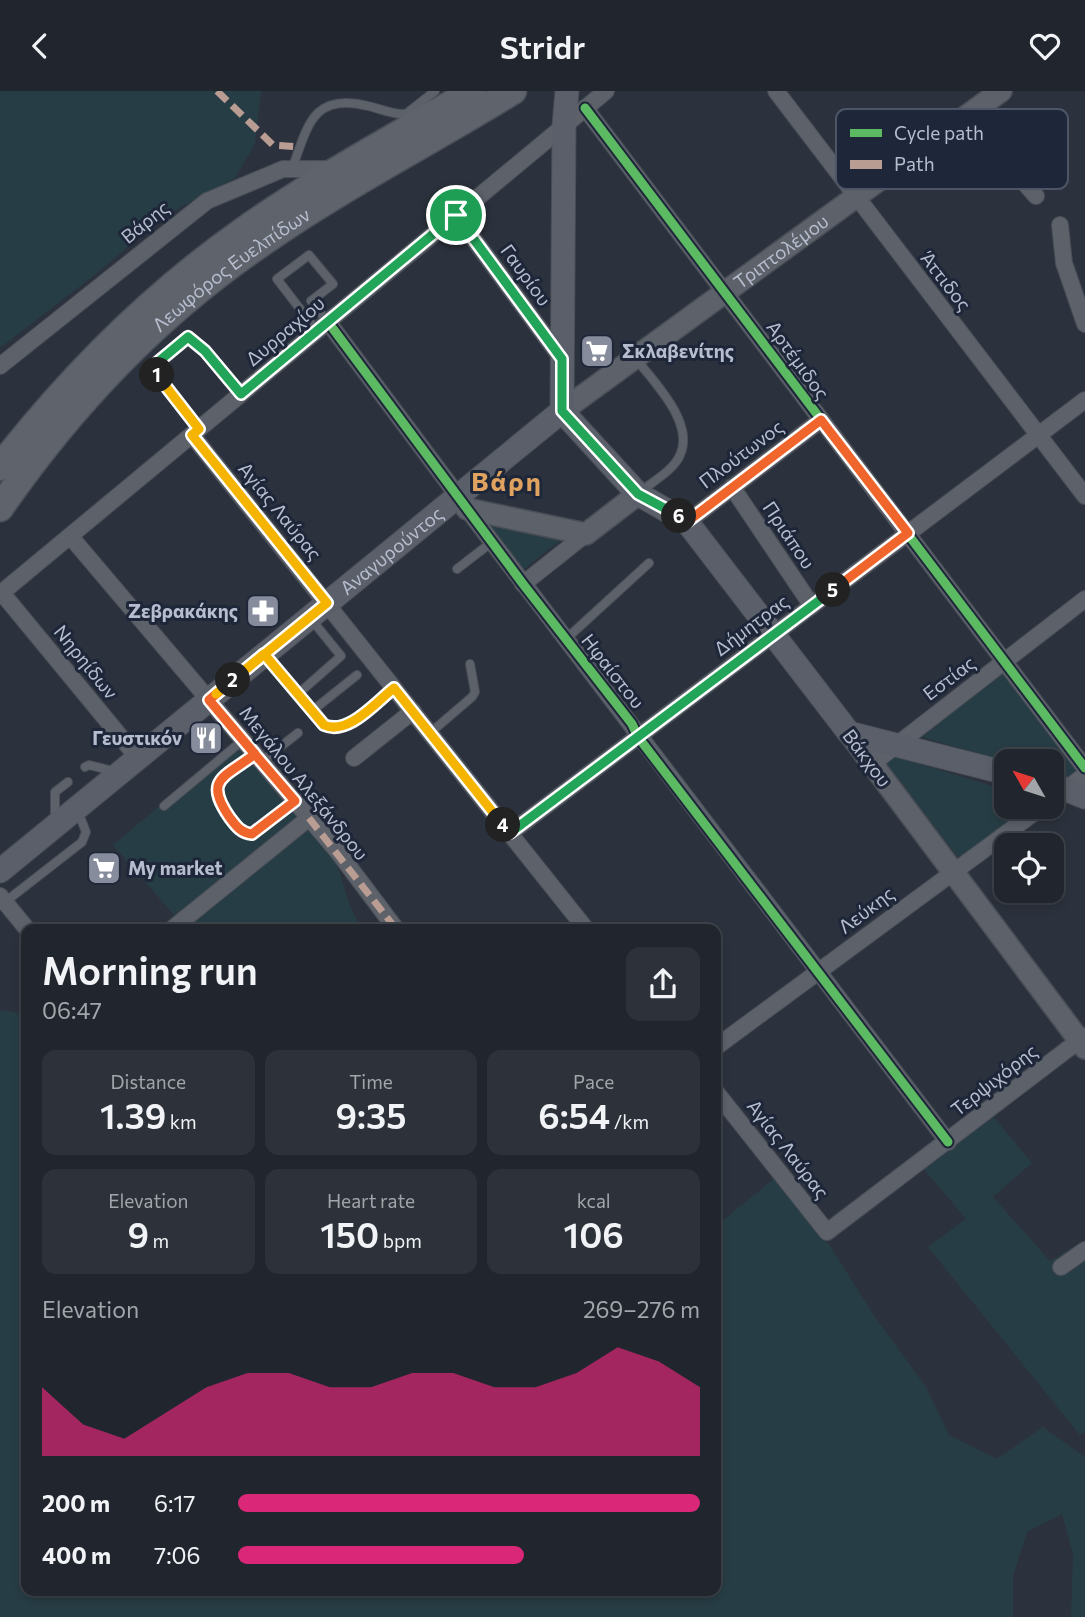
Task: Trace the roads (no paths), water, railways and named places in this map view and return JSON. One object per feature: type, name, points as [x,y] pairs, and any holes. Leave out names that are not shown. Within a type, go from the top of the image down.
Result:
[{"type":"main road","name":"Λεωφόρος Ευελπίδων","points":[[0,467],[51,406],[140,317],[240,233],[291,199],[473,91]]},
{"type":"main road","name":"Λεωφόρος Ευελπίδων","points":[[0,509],[56,433],[143,358],[166,319],[258,245],[513,91]]},
{"type":"main road","points":[[552,91],[564,127]]},
{"type":"main road","points":[[562,411],[564,127],[568,91]]},
{"type":"main road","name":"Αναγυρούντος","points":[[0,871],[318,610],[462,502],[562,411]]},
{"type":"main road","name":"Βάκχου","points":[[562,411],[638,494],[687,522],[849,733]]},
{"type":"main road","points":[[849,733],[994,770]]},
{"type":"street","name":"Δυρραχίου","points":[[1,593],[606,91]]},
{"type":"street","name":"Άττιδος","points":[[776,91],[836,172]]},
{"type":"street","name":"Τριπτολέμου","points":[[974,109],[1001,91]]},
{"type":"street","name":"Αρτέμιδος","points":[[585,108],[1085,768]]},
{"type":"street","name":"Βάρης","points":[[0,366],[207,201],[269,173],[292,169],[342,169]]},
{"type":"street","points":[[269,173],[284,177],[291,199]]},
{"type":"street","name":"Άττιδος","points":[[849,189],[1085,496]]},
{"type":"street","name":"Τριπτολέμου","points":[[562,411],[864,189]]},
{"type":"street","points":[[1030,189],[1036,196]]},
{"type":"street","name":"Γαυρίου","points":[[456,215],[562,359]]},
{"type":"street","points":[[1060,225],[1064,263],[1085,324]]},
{"type":"street","name":"Ηφαίστου","points":[[323,326],[462,502],[948,1142]]},
{"type":"street","name":"Δήμητρας","points":[[510,833],[1085,400]]},
{"type":"street","name":"Πλούτωνος","points":[[687,522],[821,420]]},
{"type":"street","name":"Αγίας Λαύρας","points":[[196,432],[318,610],[394,688],[582,924]]},
{"type":"street","name":"Πριάπου","points":[[732,487],[812,606]]},
{"type":"street","points":[[523,584],[638,494]]},
{"type":"street","points":[[462,502],[586,534]]},
{"type":"street","name":"Μεγάλου Αλεξάνδρου","points":[[69,536],[295,801],[392,924]]},
{"type":"street","name":"Νηρηίδων","points":[[1,593],[129,765]]},
{"type":"street","name":"Εστίας","points":[[872,764],[1085,599]]},
{"type":"street","points":[[354,758],[413,711]]},
{"type":"street","name":"Βάκχου","points":[[849,733],[1083,1042]]},
{"type":"street","points":[[178,924],[309,818]]},
{"type":"street","name":"Λεύκης","points":[[721,1044],[1025,819]]},
{"type":"street","points":[[3,899],[23,924]]},
{"type":"street","name":"Τερψιχόρης","points":[[827,1232],[1083,1042]]},
{"type":"street","name":"Αγίας Λαύρας","points":[[721,1098],[827,1232]]},
{"type":"street","points":[[1061,1267],[1085,1250]]},
{"type":"lane","points":[[292,169],[307,128],[326,107],[344,100],[406,114],[435,91]]},
{"type":"lane","points":[[309,255],[333,284],[311,301],[323,326],[277,279],[309,255]]},
{"type":"lane","points":[[196,432],[143,358],[184,338],[192,338],[241,394]]},
{"type":"lane","points":[[635,358],[677,413],[682,438],[681,454],[675,462],[638,494]]},
{"type":"lane","points":[[457,569],[492,542]]},
{"type":"lane","points":[[566,639],[649,563]]},
{"type":"lane","points":[[298,694],[341,656],[318,610]]},
{"type":"lane","points":[[264,654],[324,725],[339,727],[351,722],[394,688]]},
{"type":"lane","points":[[430,733],[475,692],[470,664]]},
{"type":"lane","points":[[312,711],[357,675]]},
{"type":"lane","points":[[295,801],[252,834],[238,828],[216,798],[216,789],[220,781],[298,733]]},
{"type":"lane","points":[[164,806],[243,740]]},
{"type":"lane","points":[[85,767],[129,765]]},
{"type":"lane","points":[[55,825],[55,792],[68,782]]},
{"type":"lane","points":[[3,899],[82,842],[86,832],[77,808]]},
{"type":"place","name":"Σκλαβενίτης","points":[[597,351]]},
{"type":"place","name":"Ζεβρακάκης","points":[[263,611]]},
{"type":"place","name":"Γευστικόν","points":[[206,738]]},
{"type":"place","name":"My market","points":[[104,868]]},
{"type":"district","name":"Βάρη","points":[[507,482]]}]
